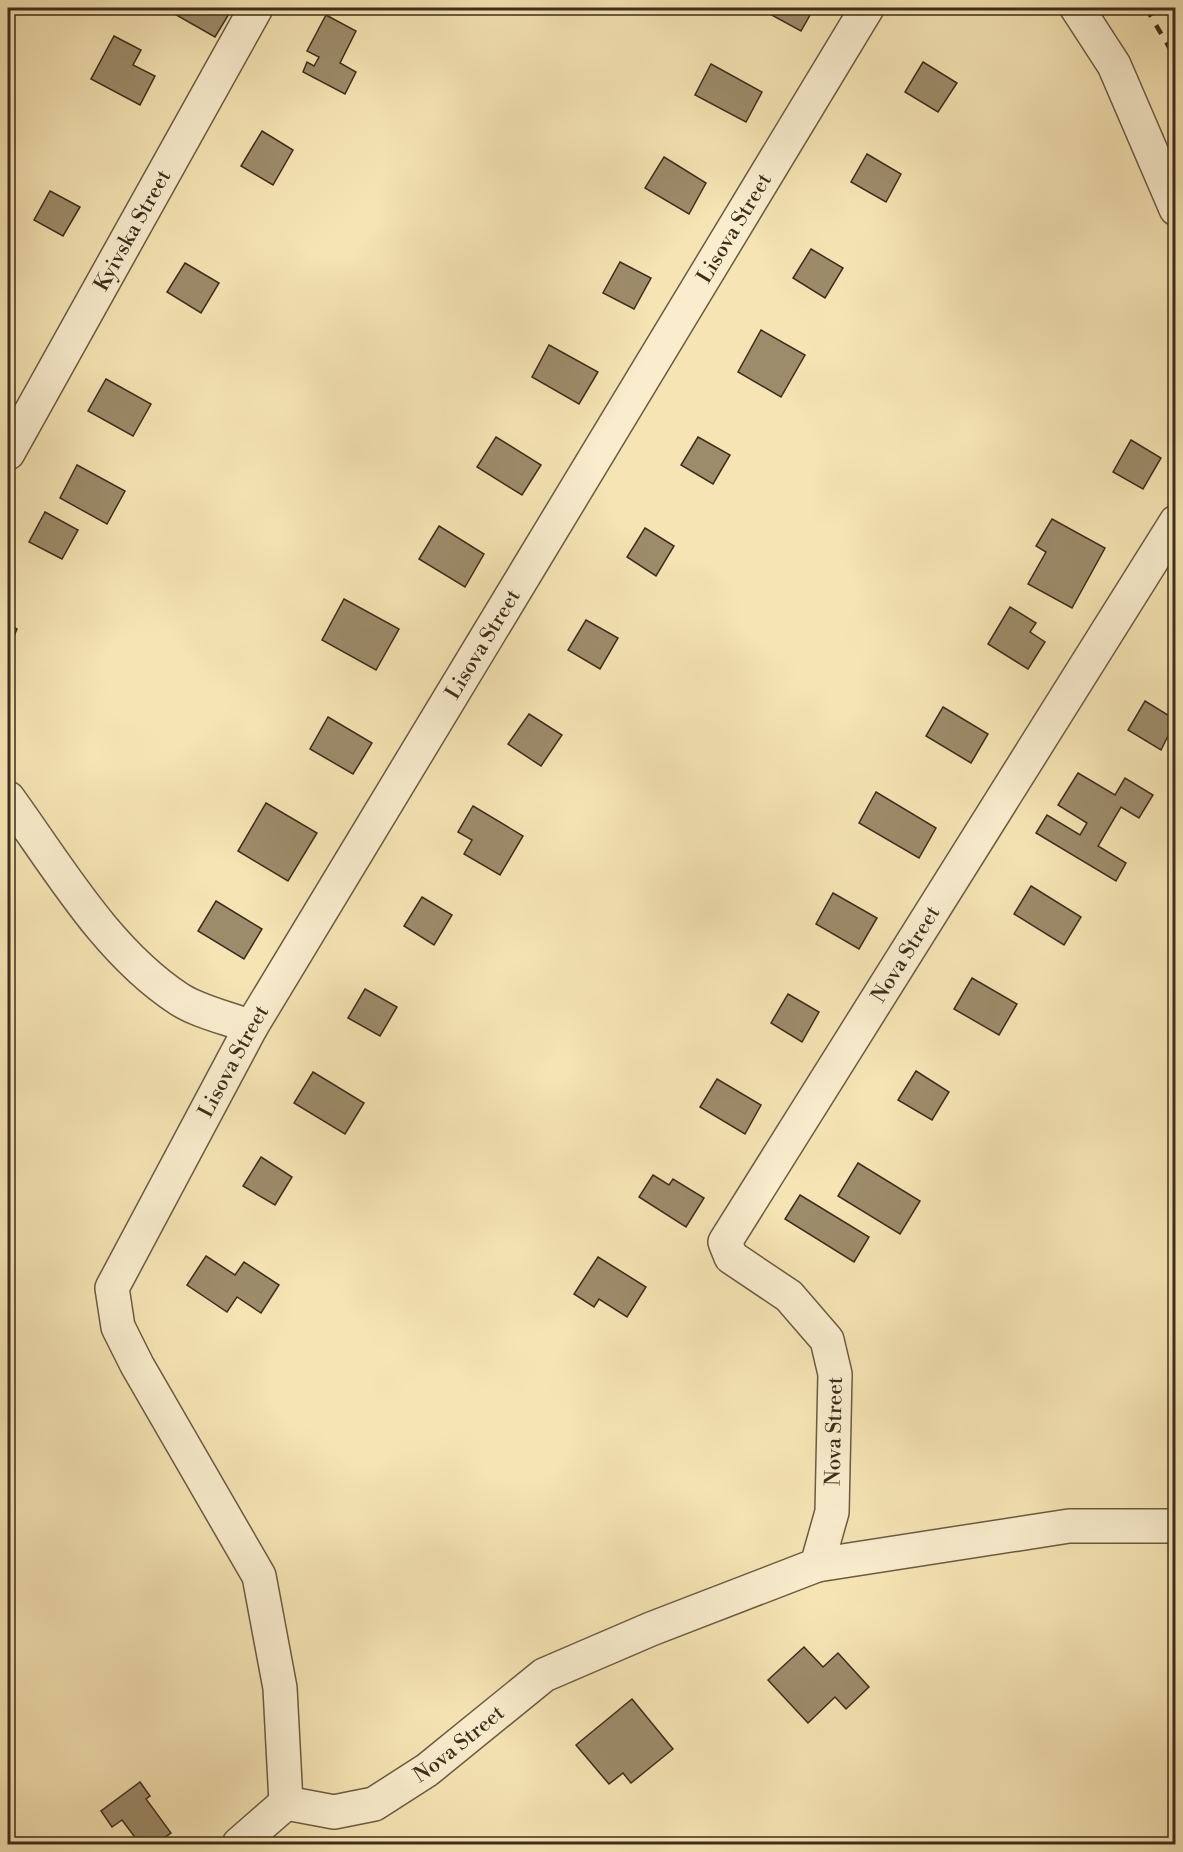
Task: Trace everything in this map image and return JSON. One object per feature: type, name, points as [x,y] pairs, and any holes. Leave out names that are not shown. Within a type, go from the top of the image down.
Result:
[{"type":"street","name":"Kyivska Street","points":[[8,453],[256,8]]},
{"type":"street","name":"Lisova Street","points":[[286,1803],[280,1688],[259,1576],[137,1365],[118,1326],[112,1288],[251,1027],[867,8]]},
{"type":"street","points":[[1077,8],[1114,64],[1176,209]]},
{"type":"street","name":"Nova Street","points":[[286,1803],[334,1812],[374,1804],[427,1770],[544,1675],[651,1629],[817,1565],[832,1512],[835,1374],[827,1340],[789,1296],[731,1257],[725,1242],[1176,522]]},
{"type":"street","points":[[8,798],[100,925],[142,969],[180,1000],[251,1027]]},
{"type":"street","points":[[817,1565],[1069,1526],[1176,1526]]},
{"type":"street","points":[[239,1845],[286,1803]]},
{"type":"building","points":[[164,8],[229,8],[232,9],[215,37]]},
{"type":"building","points":[[768,8],[814,8],[801,31],[766,12]]},
{"type":"building","points":[[326,15],[356,31],[340,63],[356,72],[345,94],[303,72],[307,62],[314,66],[319,57],[307,51]]},
{"type":"building","points":[[114,36],[141,50],[133,65],[155,76],[140,105],[91,79]]},
{"type":"building","points":[[923,62],[957,83],[938,112],[905,92]]},
{"type":"building","points":[[711,64],[762,92],[746,122],[695,95]]},
{"type":"building","points":[[262,131],[293,150],[273,185],[241,166]]},
{"type":"building","points":[[867,154],[901,174],[886,202],[851,182]]},
{"type":"building","points":[[664,157],[706,183],[689,214],[645,188]]},
{"type":"building","points":[[50,191],[80,207],[63,236],[34,220]]},
{"type":"building","points":[[811,249],[843,268],[825,298],[793,278]]},
{"type":"building","points":[[620,262],[651,278],[634,309],[603,293]]},
{"type":"building","points":[[185,263],[219,283],[201,313],[167,292]]},
{"type":"building","points":[[761,330],[805,355],[781,397],[738,372]]},
{"type":"building","points":[[549,345],[598,372],[579,404],[532,377]]},
{"type":"building","points":[[106,379],[151,404],[133,436],[88,411]]},
{"type":"building","points":[[496,437],[541,465],[522,495],[477,467]]},
{"type":"building","points":[[698,437],[730,455],[713,484],[681,465]]},
{"type":"building","points":[[1131,440],[1161,458],[1143,489],[1113,472]]},
{"type":"building","points":[[77,465],[125,491],[107,524],[60,498]]},
{"type":"building","points":[[45,512],[78,530],[62,559],[29,542]]},
{"type":"building","points":[[1052,519],[1105,548],[1072,608],[1028,584],[1046,552],[1036,546]]},
{"type":"building","points":[[439,526],[484,554],[465,587],[419,559]]},
{"type":"building","points":[[645,528],[674,546],[656,576],[627,557]]},
{"type":"building","points":[[344,599],[399,629],[376,670],[322,640]]},
{"type":"building","points":[[1010,607],[1036,623],[1030,632],[1045,642],[1028,669],[988,644]]},
{"type":"building","points":[[586,620],[618,638],[600,669],[568,650]]},
{"type":"building","points":[[8,624],[17,629],[8,649]]},
{"type":"building","points":[[1145,701],[1176,720],[1161,750],[1128,730]]},
{"type":"building","points":[[943,707],[988,734],[971,763],[926,736]]},
{"type":"building","points":[[529,714],[562,735],[541,766],[508,744]]},
{"type":"building","points":[[328,717],[372,743],[353,774],[310,749]]},
{"type":"building","points":[[1078,773],[1115,795],[1125,778],[1153,795],[1139,818],[1121,807],[1098,846],[1126,863],[1116,881],[1036,833],[1047,815],[1080,835],[1087,823],[1058,805]]},
{"type":"building","points":[[876,792],[936,828],[919,858],[859,823]]},
{"type":"building","points":[[266,803],[317,833],[288,881],[238,851]]},
{"type":"building","points":[[473,806],[523,836],[500,875],[464,854],[472,840],[458,832]]},
{"type":"building","points":[[1031,886],[1081,917],[1064,945],[1014,914]]},
{"type":"building","points":[[833,893],[877,918],[859,949],[816,924]]},
{"type":"building","points":[[422,897],[452,915],[434,945],[404,926]]},
{"type":"building","points":[[216,901],[262,929],[244,959],[198,931]]},
{"type":"building","points":[[972,978],[1017,1004],[999,1035],[954,1009]]},
{"type":"building","points":[[365,989],[397,1007],[380,1036],[348,1018]]},
{"type":"building","points":[[788,994],[819,1012],[802,1042],[771,1023]]},
{"type":"building","points":[[916,1071],[949,1092],[932,1120],[898,1100]]},
{"type":"building","points":[[313,1072],[364,1103],[345,1134],[294,1103]]},
{"type":"building","points":[[717,1079],[761,1105],[745,1134],[700,1107]]},
{"type":"building","points":[[261,1157],[292,1177],[275,1205],[243,1186]]},
{"type":"building","points":[[858,1163],[920,1201],[900,1234],[838,1196]]},
{"type":"building","points":[[653,1175],[669,1185],[673,1179],[704,1198],[686,1227],[639,1197]]},
{"type":"building","points":[[800,1195],[869,1237],[854,1262],[785,1219]]},
{"type":"building","points":[[206,1256],[235,1275],[244,1262],[279,1285],[261,1313],[237,1297],[227,1312],[187,1285]]},
{"type":"building","points":[[598,1257],[646,1287],[627,1317],[599,1299],[594,1307],[574,1294]]},
{"type":"building","points":[[804,1647],[823,1667],[838,1653],[869,1687],[846,1709],[835,1697],[808,1723],[768,1680]]},
{"type":"building","points":[[632,1699],[673,1749],[631,1783],[623,1773],[609,1784],[576,1745]]},
{"type":"building","points":[[140,1782],[150,1796],[146,1799],[171,1833],[155,1844],[140,1844],[122,1820],[112,1827],[101,1811]]},
{"type":"railway","points":[[1146,8],[1176,59]]}]
